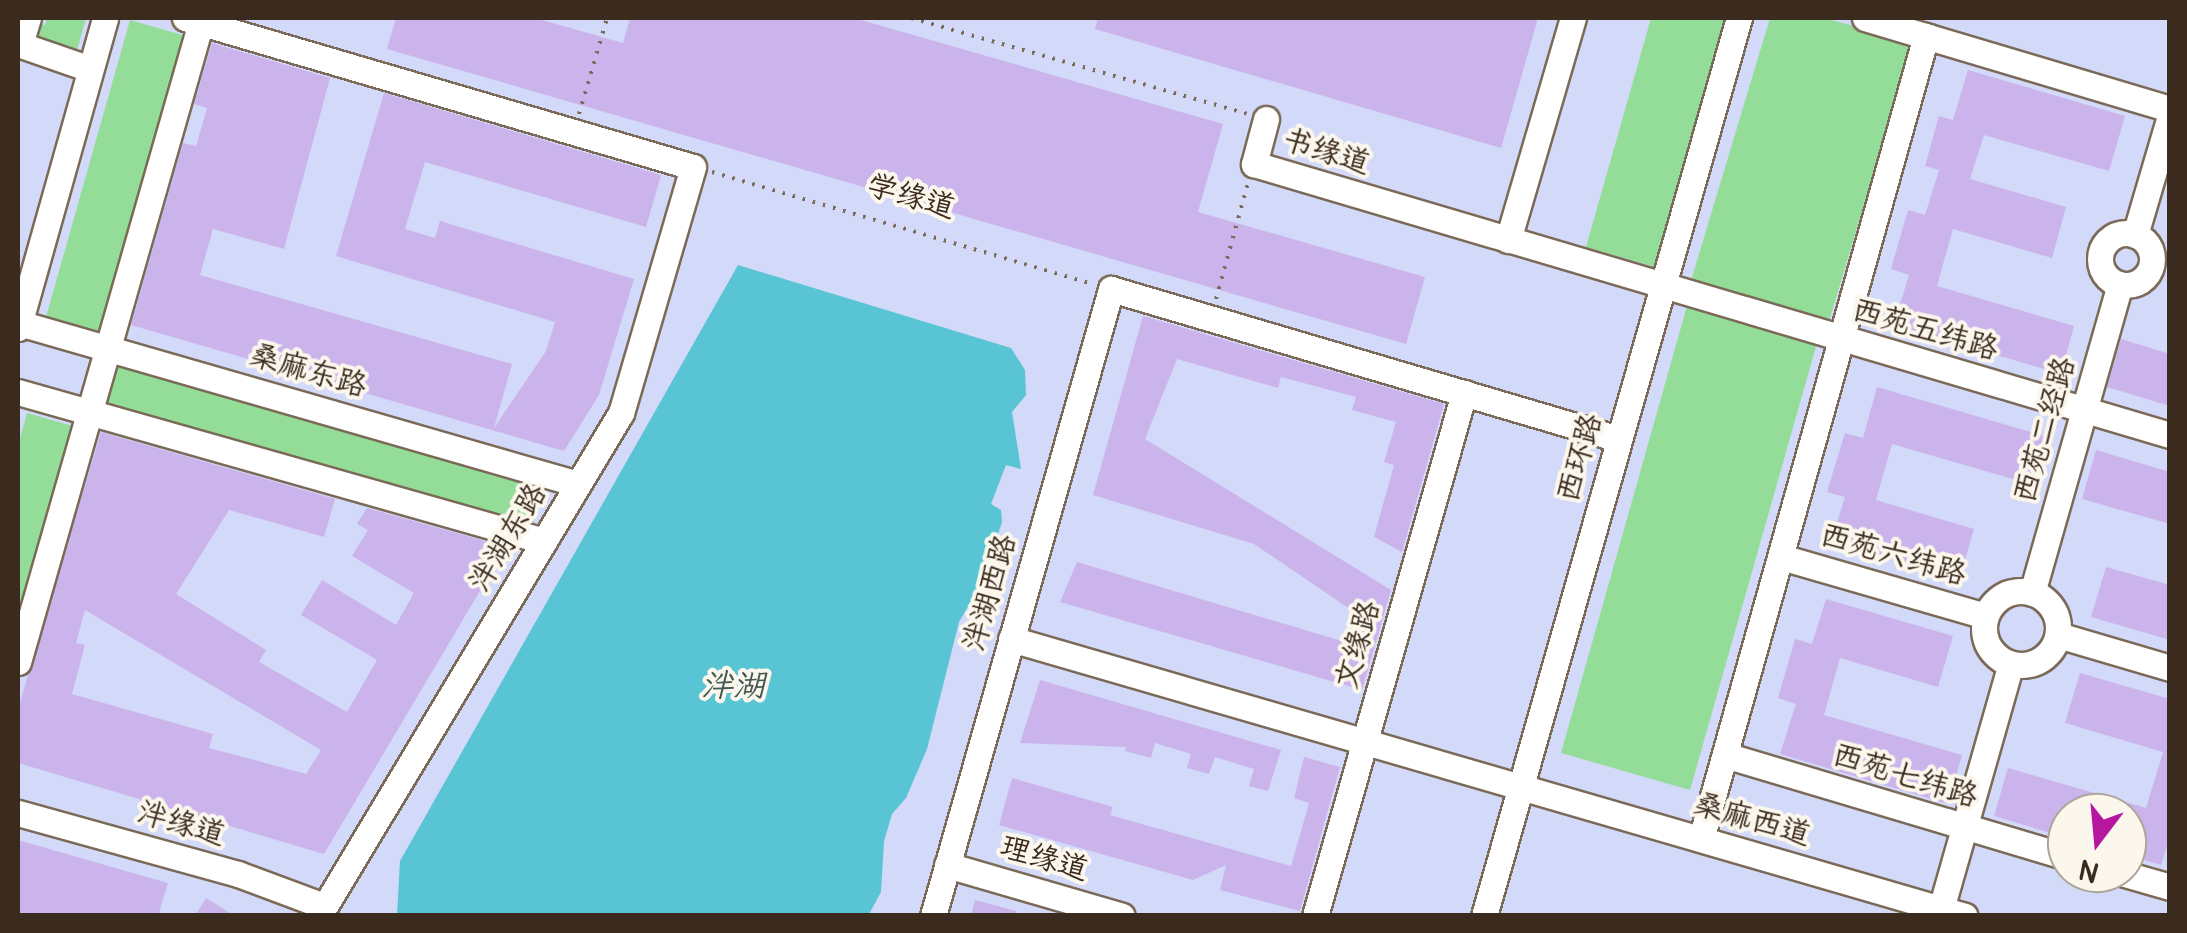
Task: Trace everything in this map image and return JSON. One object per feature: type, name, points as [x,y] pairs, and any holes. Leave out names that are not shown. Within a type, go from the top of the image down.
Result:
[{"type":"street","points":[[28,18],[19,44],[90,70]]},
{"type":"street","points":[[18,326],[23,289],[105,18]]},
{"type":"street","points":[[1508,240],[1573,18]]},
{"type":"street","name":"西环路","points":[[1484,916],[1738,18]]},
{"type":"street","points":[[1865,18],[2170,109]]},
{"type":"street","points":[[18,662],[109,347],[193,20],[694,167]]},
{"type":"street","points":[[1701,840],[1926,36]]},
{"type":"street","points":[[2135,235],[2170,116]]},
{"type":"street","name":"书缘道","points":[[1266,119],[1254,164],[1662,287]]},
{"type":"street","name":"泮湖东路","points":[[322,911],[621,413],[694,167]]},
{"type":"street","points":[[2135,235],[2152,253],[2150,269],[2140,282],[2120,284],[2103,270],[2101,253],[2110,239],[2135,235]]},
{"type":"street","name":"西苑二经路","points":[[2032,593],[2120,284]]},
{"type":"street","name":"西苑五纬路","points":[[1662,287],[2170,435]]},
{"type":"street","points":[[1111,289],[1619,438]]},
{"type":"street","name":"泮湖西路","points":[[933,916],[1111,289]]},
{"type":"street","name":"桑麻东路","points":[[18,326],[109,347],[578,484]]},
{"type":"street","points":[[18,392],[544,541]]},
{"type":"street","name":"文缘路","points":[[1314,916],[1464,393]]},
{"type":"street","name":"西苑六纬路","points":[[1781,557],[1986,616]]},
{"type":"street","points":[[2021,591],[2032,593],[2050,604],[2058,634],[2041,660],[2011,664],[1989,645],[1986,616],[2000,598],[2021,591]]},
{"type":"street","points":[[2058,634],[2170,668]]},
{"type":"street","name":"桑麻西道","points":[[1011,639],[1953,912]]},
{"type":"street","points":[[1953,912],[1964,828],[2011,664]]},
{"type":"street","name":"西苑七纬路","points":[[1726,755],[2047,851]]},
{"type":"street","name":"泮缘道","points":[[18,813],[238,874],[322,911]]},
{"type":"street","name":"理缘道","points":[[947,864],[1122,916]]},
{"type":"path","points":[[574,132],[607,18]]},
{"type":"path","name":"书缘道","points":[[911,18],[1266,119]]},
{"type":"path","points":[[1211,319],[1254,164]]},
{"type":"path","name":"学缘道","points":[[694,167],[1111,289]]},
{"type":"shaded area","points":[[18,18],[2169,18],[2169,915],[18,915]]},
{"type":"green space","points":[[47,18],[86,18],[77,50],[33,38],[37,23],[45,25]]},
{"type":"green space","points":[[1651,18],[1730,18],[1655,267],[1586,247]]},
{"type":"green space","points":[[1770,18],[1825,18],[1912,43],[1828,325],[1690,284]]},
{"type":"green space","points":[[130,20],[186,36],[103,332],[46,317]]},
{"type":"green space","points":[[1687,306],[1817,343],[1690,790],[1561,753]]},
{"type":"green space","points":[[120,359],[545,482],[531,530],[106,407]]},
{"type":"green space","points":[[27,413],[76,427],[18,631],[18,446]]},
{"type":"water","name":"泮湖","points":[[738,265],[1011,348],[1025,370],[1026,395],[1012,412],[1021,469],[1006,465],[991,504],[1001,510],[1002,522],[982,582],[959,622],[927,749],[906,798],[892,814],[884,841],[881,892],[868,916],[397,915],[400,861]]},
{"type":"building","points":[[396,18],[535,18],[623,43],[630,18],[854,18],[1223,124],[1198,212],[1425,277],[1406,344],[387,49]]},
{"type":"building","points":[[1098,18],[1538,18],[1501,148],[1095,29]]},
{"type":"building","points":[[212,43],[330,78],[284,249],[213,229],[200,275],[512,364],[494,428],[546,351],[555,322],[336,256],[384,93],[661,175],[646,227],[425,162],[405,229],[435,238],[440,221],[634,279],[599,395],[564,451],[131,325],[183,143],[196,146],[207,108],[194,104]]},
{"type":"building","points":[[1968,70],[2125,116],[2109,171],[1984,135],[1970,179],[2066,207],[2052,258],[1953,229],[1937,286],[2074,326],[2061,374],[1894,325],[1909,275],[1891,269],[1908,210],[1925,215],[1939,170],[1925,166],[1939,116],[1953,120]]},
{"type":"building","points":[[1143,316],[1444,404],[1402,552],[1374,537],[1394,465],[1384,462],[1396,422],[1352,410],[1356,397],[1281,377],[1278,388],[1177,359],[1145,439],[1391,590],[1362,690],[1060,602],[1077,562],[1355,645],[1363,618],[1254,544],[1093,495]]},
{"type":"building","points":[[2121,339],[2170,354],[2170,406],[2107,387]]},
{"type":"building","points":[[1877,387],[2044,436],[2030,484],[1892,444],[1876,500],[1974,529],[1959,580],[1831,542],[1845,497],[1827,492],[1845,433],[1863,438]]},
{"type":"building","points":[[101,432],[335,499],[324,537],[229,510],[176,594],[266,650],[259,662],[347,712],[377,660],[301,615],[322,580],[396,625],[414,593],[352,556],[368,530],[357,524],[367,508],[506,547],[324,854],[18,763],[18,709]],"holes":[[[85,610],[321,750],[306,774],[209,748],[213,734],[72,694],[85,645],[76,643]]]},
{"type":"building","points":[[2096,450],[2170,472],[2170,524],[2082,499]]},
{"type":"building","points":[[2106,567],[2170,585],[2170,640],[2091,617]]},
{"type":"building","points":[[1826,599],[1953,636],[1938,687],[1840,658],[1824,715],[1962,755],[1948,804],[1780,754],[1796,704],[1778,698],[1795,639],[1812,644]]},
{"type":"building","points":[[2080,673],[2170,699],[2170,837],[2161,865],[2147,861],[2147,805],[2163,752],[2065,723]]},
{"type":"building","points":[[1040,680],[1281,750],[1268,791],[1249,786],[1254,769],[1215,757],[1209,774],[1187,768],[1191,754],[1155,743],[1151,758],[1125,751],[1126,747],[1020,743]]},
{"type":"building","points":[[1304,757],[1340,767],[1300,911],[1220,890],[1226,865],[1193,880],[999,825],[1012,778],[1113,807],[1110,815],[1291,866],[1309,803],[1294,798]]},
{"type":"building","points":[[2008,768],[2094,793],[2047,793],[2047,832],[1994,816]]},
{"type":"building","points":[[18,840],[168,883],[158,916],[18,916]]},
{"type":"building","points":[[206,898],[235,916],[195,916]]},
{"type":"building","points":[[975,900],[1016,911],[1015,916],[971,916]]}]
